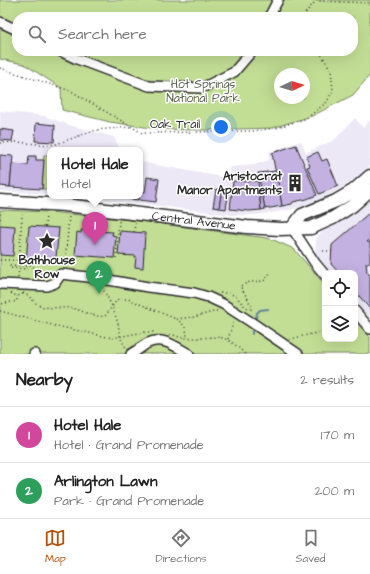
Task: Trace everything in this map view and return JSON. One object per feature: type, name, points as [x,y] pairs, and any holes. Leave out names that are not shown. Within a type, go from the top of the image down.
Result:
[{"type":"main road","points":[[292,228],[302,215],[336,201],[353,191],[370,176]]},
{"type":"main road","name":"Central Avenue","points":[[0,201],[65,205],[247,227],[280,229],[311,228],[333,218],[352,206],[370,190]]},
{"type":"street","points":[[272,12],[278,0]]},
{"type":"street","points":[[0,22],[12,28]]},
{"type":"street","points":[[71,56],[149,86],[202,88],[234,72],[248,56]]},
{"type":"street","points":[[292,228],[322,271]]},
{"type":"street","points":[[0,284],[50,286],[58,281],[61,274],[97,278],[148,288],[194,293],[208,297],[223,304],[298,354]]},
{"type":"street","points":[[358,315],[370,329]]},
{"type":"street","points":[[129,351],[148,343],[160,341],[169,342],[189,354]]},
{"type":"path","points":[[306,12],[316,1],[370,3]]},
{"type":"path","name":"Oak Trail","points":[[0,68],[71,91],[142,133],[252,131],[276,128],[307,118],[327,102],[333,90],[331,70],[322,56]]},
{"type":"path","points":[[0,143],[16,142],[48,145],[56,144],[96,130],[130,127]]},
{"type":"path","points":[[0,212],[0,219]]},
{"type":"path","points":[[19,266],[22,214]]},
{"type":"path","points":[[45,227],[46,215]]},
{"type":"path","points":[[66,254],[69,216]]},
{"type":"path","points":[[100,219],[100,231]]},
{"type":"path","points":[[116,258],[119,221]]},
{"type":"path","points":[[134,232],[135,223]]},
{"type":"path","points":[[319,251],[332,251]]},
{"type":"path","points":[[0,260],[19,261],[29,264],[38,270]]},
{"type":"path","points":[[10,265],[28,266],[27,269],[19,268],[10,268],[10,265]]},
{"type":"path","points":[[18,276],[19,268]]},
{"type":"path","points":[[208,297],[209,294],[224,293],[234,295],[241,300],[245,308],[251,309],[252,308],[248,299],[240,286],[250,282],[264,281],[270,273]]},
{"type":"path","points":[[97,278],[112,306],[118,323],[120,337],[129,351]]},
{"type":"path","points":[[23,293],[30,296],[42,307],[70,308],[98,317],[105,316],[118,299],[128,299],[176,319],[186,328],[187,338]]},
{"type":"path","points":[[0,306],[0,304],[17,301],[17,296]]},
{"type":"path","points":[[176,319],[194,317],[217,311],[223,304]]},
{"type":"path","points":[[0,311],[112,338],[144,332],[158,333]]},
{"type":"path","points":[[228,339],[231,325],[237,313]]},
{"type":"path","points":[[276,339],[295,339],[322,332]]},
{"type":"path","points":[[166,334],[187,338],[216,336],[228,339],[236,344],[245,354]]},
{"type":"shaded area","points":[[0,111],[44,116],[69,125],[114,137],[119,147],[47,147],[47,194],[0,191]]},
{"type":"shaded area","points":[[355,118],[363,128],[370,120],[370,166],[360,176],[339,190],[315,202],[290,210],[256,215],[233,215],[102,199],[143,199],[143,163],[227,178],[230,167],[254,165],[269,160],[269,152],[301,141],[306,153],[334,140]]},
{"type":"shaded area","points":[[370,200],[370,320],[358,306],[358,270],[329,270],[317,256],[315,249],[319,234],[352,215]]},
{"type":"green space","name":"Hot Springs National Park","points":[[0,0],[370,0],[370,75],[353,95],[312,116],[272,128],[203,130],[158,129],[110,122],[62,110],[61,88],[24,64],[0,59]]},
{"type":"green space","points":[[44,155],[47,155],[47,189],[42,189]]},
{"type":"green space","points":[[0,210],[48,212],[141,221],[267,238],[276,241],[294,249],[322,282],[322,342],[358,342],[358,323],[370,337],[370,354],[0,354]]},
{"type":"building","points":[[36,123],[55,125],[54,142],[35,141]]},
{"type":"building","points":[[0,129],[14,131],[12,141],[0,140]]},
{"type":"building","name":"Aristocrat Manor Apartments","points":[[296,145],[317,195],[282,206],[272,153]]},
{"type":"building","points":[[318,152],[322,161],[327,159],[338,186],[319,194],[307,167],[310,166],[306,157]]},
{"type":"building","points":[[0,155],[13,156],[10,187],[0,186]]},
{"type":"building","points":[[29,156],[36,156],[36,160],[44,160],[42,189],[10,187],[12,164],[28,165]]},
{"type":"building","points":[[276,171],[282,206],[265,209],[258,173]]},
{"type":"building","points":[[147,177],[159,179],[156,202],[139,200],[143,199],[143,192],[145,192]]},
{"type":"building","points":[[233,181],[258,181],[261,210],[249,211],[230,209]]},
{"type":"building","points":[[259,188],[261,188],[265,209],[261,210]]},
{"type":"building","points":[[216,189],[222,190],[219,208],[213,207]]},
{"type":"building","points":[[222,189],[229,191],[226,209],[219,208]]},
{"type":"building","points":[[370,212],[370,239],[367,242],[370,242],[370,263],[366,263],[367,272],[370,275],[370,309],[358,295],[358,270],[336,270],[331,264],[332,245]]},
{"type":"building","points":[[0,225],[15,226],[13,256],[0,255]]},
{"type":"building","points":[[29,226],[59,228],[56,258],[50,258],[50,263],[26,261]]},
{"type":"building","points":[[81,230],[113,232],[112,235],[116,236],[114,258],[75,255],[77,232],[81,233]]},
{"type":"building","points":[[120,231],[145,233],[143,268],[135,267],[136,256],[118,255]]},
{"type":"waterway","points":[[40,273],[44,275]]},
{"type":"waterway","points":[[256,318],[257,313],[260,310],[268,309]]},
{"type":"place","name":"Aristocrat Manor Apartments","points":[[295,183]]},
{"type":"place","name":"Bathhouse Row","points":[[47,241]]},
{"type":"place","name":"Hotel Hale","points":[[95,245]]},
{"type":"place","name":"Arlington Lawn","points":[[99,294]]}]
